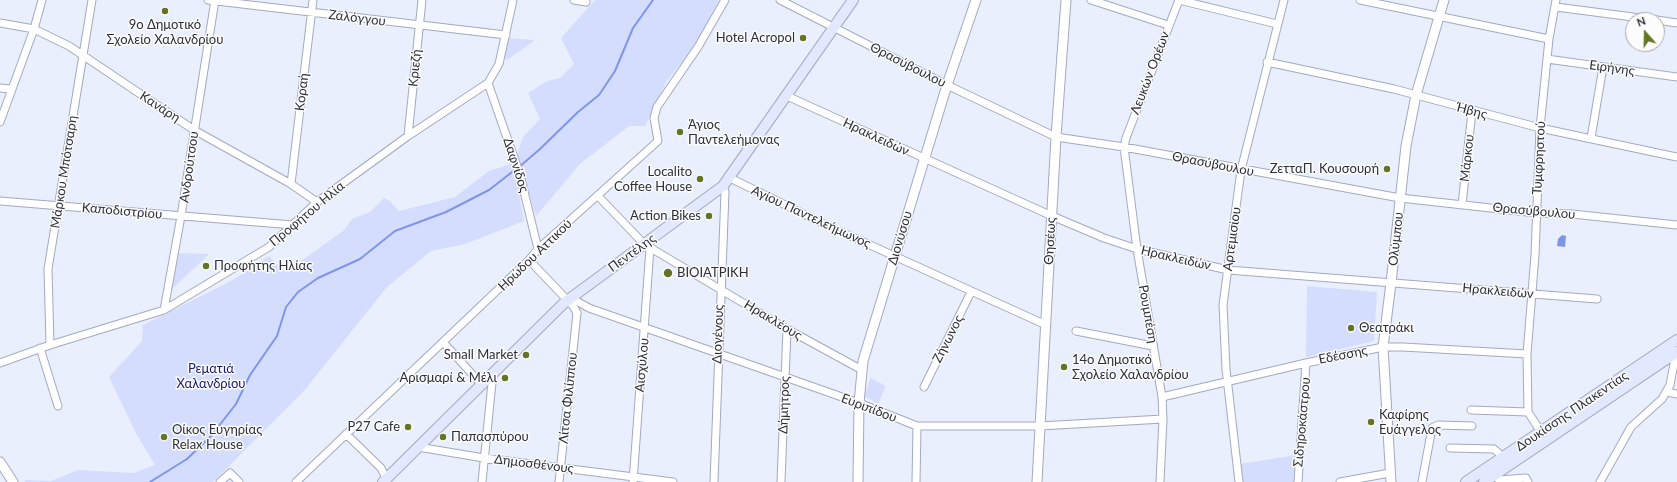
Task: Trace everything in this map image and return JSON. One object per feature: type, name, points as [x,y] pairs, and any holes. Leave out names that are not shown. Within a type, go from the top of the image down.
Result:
[{"type":"main road","name":"Πεντέλης","points":[[385,481],[569,299],[647,246],[723,186],[853,0]]},
{"type":"main road","name":"Δουκίσσης Πλακεντίας","points":[[1466,482],[1677,340]]},
{"type":"main road","name":"Δουκίσσης Πλακεντίας","points":[[1484,482],[1676,353]]},
{"type":"street","points":[[0,122],[34,29],[42,0]]},
{"type":"street","name":"Μάρκου Μπότσαρη","points":[[50,345],[48,269],[92,0]]},
{"type":"street","name":"Ζαλόγγου","points":[[213,0],[506,36]]},
{"type":"street","name":"Ανδρούτσου","points":[[164,310],[181,216],[213,0]]},
{"type":"street","name":"Κοραή","points":[[291,184],[313,0]]},
{"type":"street","name":"Κριεζή","points":[[408,136],[422,0]]},
{"type":"street","points":[[488,83],[498,64],[506,36],[513,0]]},
{"type":"street","points":[[574,0],[586,2]]},
{"type":"street","name":"Ηρώδου Αττικού","points":[[296,482],[528,260],[538,248],[658,141],[654,118],[657,107],[698,47],[725,0]]},
{"type":"street","name":"Θρασύβουλου","points":[[780,0],[947,85],[1056,137],[1124,147],[1241,170],[1400,198],[1536,213],[1572,214],[1677,225]]},
{"type":"street","name":"Διονύσου","points":[[858,482],[859,403],[863,361],[947,85],[976,0]]},
{"type":"street","name":"Θησέως","points":[[1037,482],[1056,137],[1066,0]]},
{"type":"street","points":[[1091,0],[1168,25]]},
{"type":"street","points":[[1179,0],[1278,24]]},
{"type":"street","name":"Λευκών Ορέων","points":[[1124,147],[1168,25],[1179,0]]},
{"type":"street","name":"Αρτεμισίου","points":[[1239,482],[1222,316],[1241,170],[1267,62],[1284,0]]},
{"type":"street","points":[[1360,0],[1439,15],[1452,20],[1549,39]]},
{"type":"street","name":"Ολύμπου","points":[[1390,477],[1383,347],[1390,283],[1406,146],[1416,94],[1444,0]]},
{"type":"street","points":[[1556,4],[1625,15]]},
{"type":"street","name":"Τυμφρηστού","points":[[1528,412],[1527,354],[1532,294],[1540,128],[1549,39],[1556,4]]},
{"type":"street","points":[[1665,21],[1677,23]]},
{"type":"street","name":"Κανάρη","points":[[0,23],[34,29],[51,36],[83,55],[194,130],[291,184],[317,202]]},
{"type":"street","name":"Ειρήνης","points":[[1547,59],[1677,77]]},
{"type":"street","name":"Ήβης","points":[[1267,62],[1416,94],[1472,111],[1540,128],[1677,157]]},
{"type":"street","points":[[1592,138],[1603,67]]},
{"type":"street","name":"Προφήτου Ηλία","points":[[0,363],[40,348],[164,310],[260,253],[317,202],[408,136],[488,83]]},
{"type":"street","name":"Δαφνίδος","points":[[488,83],[520,175],[538,248]]},
{"type":"street","points":[[0,88],[11,89]]},
{"type":"street","name":"Ηρακλειδών","points":[[787,96],[1052,216],[1104,238],[1137,249],[1228,270],[1597,298]]},
{"type":"street","name":"Μάρκου","points":[[1462,204],[1472,111]]},
{"type":"street","name":"Ρουμπέση","points":[[1124,147],[1137,249],[1162,397],[1163,419],[1160,482]]},
{"type":"street","name":"Αγίου Παντελεήμωνος","points":[[730,178],[771,200],[1046,325]]},
{"type":"street","name":"Διογένους","points":[[714,482],[717,354],[725,192],[723,186]]},
{"type":"street","name":"Ηρακλέους","points":[[598,196],[647,246],[787,329],[862,370]]},
{"type":"street","name":"Καποδιστρίου","points":[[0,201],[293,225]]},
{"type":"street","name":"Αισχύλου","points":[[633,480],[645,327],[647,246]]},
{"type":"street","points":[[528,260],[569,299],[577,313],[589,308]]},
{"type":"street","name":"Ζήνωνος","points":[[924,387],[971,292]]},
{"type":"street","name":"Ευριπίδου","points":[[569,299],[589,308],[717,354],[859,403],[917,426],[1040,426],[1163,419]]},
{"type":"street","name":"Λίτσα Φιλίππου","points":[[559,482],[577,313]]},
{"type":"street","name":"Δήμητρος","points":[[781,482],[787,329]]},
{"type":"street","points":[[1076,331],[1153,346]]},
{"type":"street","points":[[443,342],[482,385]]},
{"type":"street","name":"Εδέσσης","points":[[1162,397],[1306,363],[1383,347],[1403,346],[1527,354]]},
{"type":"street","points":[[40,348],[58,406]]},
{"type":"street","points":[[1600,482],[1631,427],[1662,399],[1667,392],[1676,353]]},
{"type":"street","name":"Σιδηροκάστρου","points":[[1298,482],[1306,363]]},
{"type":"street","points":[[482,482],[493,373]]},
{"type":"street","points":[[1667,392],[1677,394]]},
{"type":"street","points":[[1471,410],[1528,412],[1541,432]]},
{"type":"street","points":[[1422,482],[1432,428],[1438,425],[1472,426]]},
{"type":"street","points":[[916,482],[917,426]]},
{"type":"street","points":[[346,434],[381,468],[385,481]]},
{"type":"street","name":"Δημοσθένους","points":[[418,447],[633,480],[674,482]]},
{"type":"street","points":[[1450,448],[1494,449],[1503,457]]},
{"type":"street","points":[[0,462],[12,482]]},
{"type":"street","points":[[220,482],[230,473],[239,482]]},
{"type":"street","points":[[1497,473],[1495,475],[1499,480],[1526,478],[1528,482]]},
{"type":"street","points":[[1340,482],[1390,477]]},
{"type":"green space","points":[[595,0],[719,0],[696,44],[666,82],[645,126],[629,126],[580,164],[536,216],[517,155],[523,137],[540,119],[528,93],[547,81],[560,78],[574,64],[561,38]]},
{"type":"green space","points":[[508,38],[534,41],[507,60],[504,56]]},
{"type":"green space","name":"Ρεματιά Χαλανδρίου","points":[[511,164],[516,176],[524,221],[465,244],[431,251],[387,287],[303,392],[213,482],[24,482],[26,480],[51,481],[78,470],[133,473],[155,465],[137,435],[109,377],[142,341],[143,325],[231,281],[269,256],[283,271],[301,261],[343,231],[352,219],[370,212],[384,198],[390,201],[399,211],[455,197],[489,171]]},
{"type":"green space","points":[[177,253],[209,254],[171,290]]},
{"type":"green space","points":[[1307,286],[1377,292],[1374,341],[1306,357]]},
{"type":"green space","points":[[871,378],[886,386],[878,404],[864,396]]},
{"type":"green space","points":[[1296,455],[1295,482],[1243,482],[1240,464]]},
{"type":"water","points":[[1562,235],[1566,236],[1565,247],[1557,246],[1558,239]]},
{"type":"waterway","points":[[519,167],[578,112],[599,95],[615,71],[633,28],[653,0]]},
{"type":"waterway","points":[[150,482],[187,459],[211,436],[236,404],[250,375],[277,336],[286,307],[298,292],[318,278],[360,259],[395,231],[446,212],[489,190],[516,169]]},
{"type":"place","name":"9ο Δημοτικό Σχολείο Χαλανδρίου","points":[[165,11]]},
{"type":"place","name":"Hotel Acropol","points":[[803,38]]},
{"type":"place","name":"Άγιος Παντελεήμονας","points":[[680,132]]},
{"type":"place","name":"ΖετταΠ. Κουσουρή","points":[[1387,169]]},
{"type":"place","name":"Localito Coffee House","points":[[700,179]]},
{"type":"place","name":"Action Bikes","points":[[709,216]]},
{"type":"place","name":"Προφήτης Ηλίας","points":[[206,266]]},
{"type":"place","name":"ΒΙΟΙΑΤΡΙΚΗ","points":[[668,273]]},
{"type":"place","name":"Θεατράκι","points":[[1351,328]]},
{"type":"place","name":"Small Market","points":[[526,355]]},
{"type":"place","name":"14ο Δημοτικό Σχολείο Χαλανδρίου","points":[[1064,367]]},
{"type":"place","name":"Αρισμαρί & Μέλι","points":[[505,378]]},
{"type":"place","name":"Καφίρης Ευάγγελος","points":[[1371,422]]},
{"type":"place","name":"P27 Cafe","points":[[408,427]]},
{"type":"place","name":"Οίκος Ευγηρίας Relax House","points":[[164,437]]},
{"type":"place","name":"Παπασπύρου","points":[[443,437]]}]
